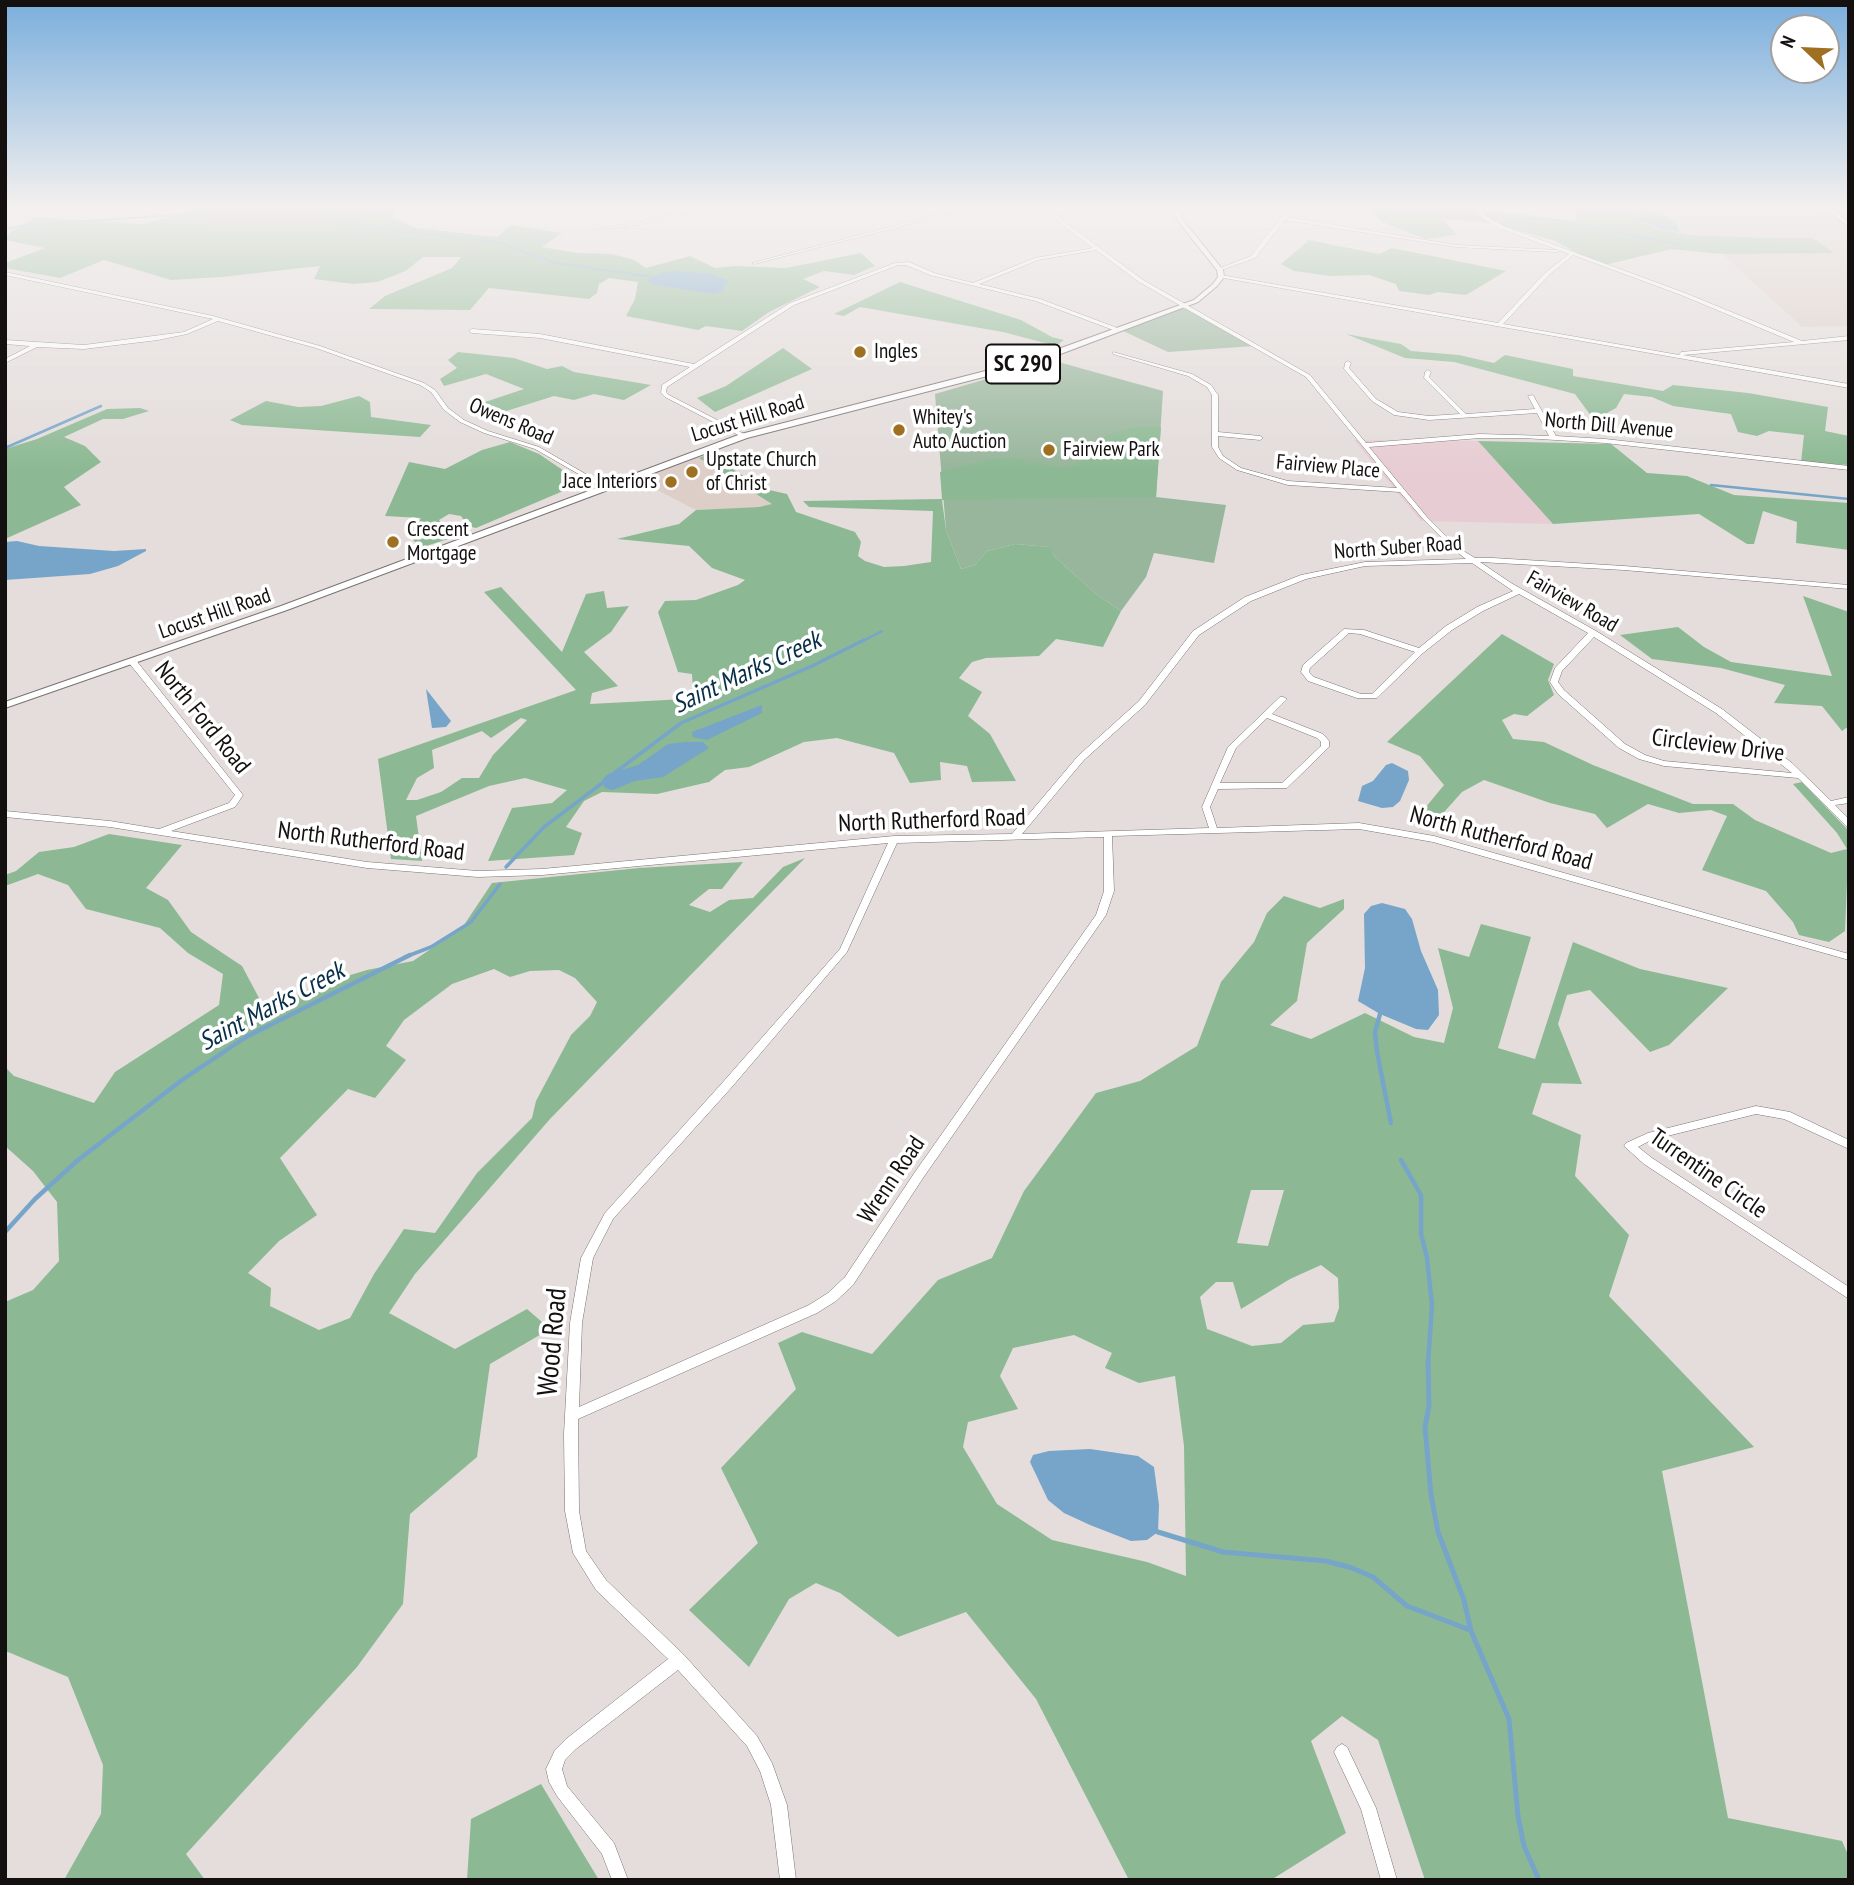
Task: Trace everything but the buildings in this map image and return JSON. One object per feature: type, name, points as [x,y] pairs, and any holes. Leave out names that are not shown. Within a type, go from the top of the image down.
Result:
[{"type":"main road","name":"Locust Hill Road","points":[[5,705],[284,608],[744,436],[1009,368],[1185,305],[1206,293]]},
{"type":"street","name":"Owens Road","points":[[98,293],[296,339],[422,384],[433,391],[446,409],[462,421],[486,432],[537,448],[606,487]]},
{"type":"street","points":[[744,436],[663,392],[665,385],[792,304],[820,293]]},
{"type":"street","points":[[1010,293],[1038,300],[1118,330]]},
{"type":"street","points":[[1163,293],[1185,305]]},
{"type":"street","points":[[1328,293],[1849,386]]},
{"type":"street","points":[[1499,325],[1529,293]]},
{"type":"street","points":[[1675,293],[1802,343]]},
{"type":"street","name":"Fairview Road","points":[[1185,305],[1308,376],[1437,531],[1470,560],[1719,711],[1801,776],[1849,824]]},
{"type":"street","points":[[5,342],[84,347],[185,333],[219,319]]},
{"type":"street","points":[[472,331],[540,336],[694,366]]},
{"type":"street","points":[[1670,355],[1849,338]]},
{"type":"street","points":[[5,361],[36,345]]},
{"type":"street","name":"Fairview Place","points":[[1115,353],[1182,372],[1205,383],[1215,395],[1215,447],[1221,457],[1239,469],[1262,478],[1288,482],[1402,490]]},
{"type":"street","points":[[1348,363],[1346,368],[1386,410],[1417,418],[1538,411]]},
{"type":"street","points":[[1428,372],[1426,377],[1464,415]]},
{"type":"street","points":[[1531,396],[1553,437]]},
{"type":"street","points":[[1216,434],[1260,438]]},
{"type":"street","name":"North Dill Avenue","points":[[1365,445],[1480,436],[1553,437],[1849,468]]},
{"type":"street","name":"North Suber Road","points":[[1014,836],[1081,758],[1142,702],[1190,640],[1213,619],[1268,589],[1320,572],[1387,562],[1470,560],[1568,564],[1849,587]]},
{"type":"street","points":[[1420,651],[1361,632],[1347,631],[1306,667],[1305,672],[1311,679],[1360,696],[1374,696],[1420,651],[1464,618],[1519,592]]},
{"type":"street","name":"Circleview Drive","points":[[1593,633],[1558,670],[1555,682],[1561,692],[1622,746],[1642,757],[1664,763],[1801,776]]},
{"type":"street","name":"North Ford Road","points":[[132,661],[239,795],[232,805],[160,832]]},
{"type":"street","points":[[1214,831],[1206,807],[1234,744],[1283,699]]},
{"type":"street","points":[[1216,786],[1284,786],[1325,747],[1325,741],[1320,736],[1266,715]]},
{"type":"street","points":[[1829,804],[1849,800]]},
{"type":"street","name":"North Rutherford Road","points":[[5,814],[160,832],[368,865],[478,874],[542,872],[894,839],[1108,835],[1332,825],[1412,833],[1849,957]]},
{"type":"street","name":"Wrenn Road","points":[[572,1416],[813,1309],[832,1297],[849,1281],[1105,909],[1109,891],[1108,835]]},
{"type":"street","name":"Wood Road","points":[[788,1880],[779,1805],[761,1755],[739,1724],[680,1660],[601,1584],[580,1553],[572,1511],[576,1323],[587,1258],[599,1231],[622,1199],[727,1085],[844,950],[894,839]]},
{"type":"street","name":"Turrentine Circle","points":[[1849,1145],[1786,1115],[1756,1110],[1648,1137],[1630,1146],[1648,1161],[1849,1294]]},
{"type":"street","points":[[620,1880],[608,1849],[562,1791],[556,1782],[554,1769],[560,1755],[571,1744],[680,1660]]},
{"type":"street","points":[[1342,1752],[1368,1808],[1389,1880]]},
{"type":"shaded area","points":[[1765,293],[1849,293],[1849,326],[1802,327]]},
{"type":"shaded area","points":[[1354,440],[1478,441],[1553,524],[1421,521]]},
{"type":"shaded area","points":[[696,455],[773,504],[696,510],[634,478]]},
{"type":"green space","points":[[392,293],[485,293],[470,310],[369,309]]},
{"type":"green space","points":[[534,293],[597,293],[589,299]]},
{"type":"green space","points":[[636,293],[808,293],[769,312],[742,331],[706,326],[698,330],[626,316]]},
{"type":"green space","points":[[877,293],[935,293],[1021,320],[1052,337],[1064,340],[1056,346],[1003,332],[860,307],[844,316],[834,314]]},
{"type":"green space","points":[[1180,309],[1187,309],[1254,346],[1168,352],[1123,331]]},
{"type":"green space","points":[[1346,334],[1401,344],[1411,351],[1459,355],[1494,363],[1505,355],[1573,369],[1573,376],[1663,391],[1673,385],[1748,393],[1828,407],[1825,431],[1849,436],[1849,465],[1801,462],[1804,435],[1769,431],[1757,436],[1738,432],[1731,414],[1673,406],[1652,397],[1624,394],[1616,408],[1594,420],[1575,394],[1454,362],[1405,358]]},
{"type":"green space","points":[[783,348],[812,369],[715,412],[697,398],[726,386]]},
{"type":"green space","points":[[458,352],[514,358],[547,369],[562,366],[574,372],[651,385],[624,400],[594,394],[574,400],[554,396],[481,419],[473,406],[524,389],[486,374],[444,386],[440,379],[457,368],[448,360]]},
{"type":"green space","points":[[1051,360],[1163,391],[1156,497],[1226,505],[1214,563],[1154,553],[1146,577],[1121,611],[1096,594],[1054,556],[1049,547],[1015,544],[987,551],[975,565],[961,569],[946,530],[935,394]]},
{"type":"green space","points":[[359,396],[370,402],[371,417],[431,425],[420,437],[242,425],[230,420],[266,401],[298,407],[321,406]]},
{"type":"green space","points":[[140,408],[149,411],[123,419],[103,419],[64,437],[85,446],[101,462],[64,487],[81,505],[5,539],[5,449],[37,439],[107,409]]},
{"type":"green space","points":[[1134,427],[1161,427],[1156,497],[942,500],[946,530],[961,569],[975,565],[987,551],[1015,544],[1050,547],[1054,556],[1096,594],[1121,611],[1103,647],[1056,639],[1039,656],[986,658],[972,662],[959,678],[982,692],[968,716],[990,734],[1016,781],[972,782],[967,766],[940,762],[941,780],[910,783],[894,753],[837,738],[804,742],[749,767],[725,770],[709,782],[657,794],[602,792],[584,801],[566,827],[582,833],[574,855],[488,861],[512,808],[552,803],[567,790],[525,778],[489,786],[416,816],[422,861],[391,859],[378,759],[576,690],[484,592],[501,587],[562,652],[586,594],[604,591],[607,608],[629,606],[611,632],[584,652],[618,686],[592,693],[590,704],[685,699],[693,690],[692,674],[678,672],[658,612],[665,601],[696,600],[745,580],[712,568],[689,546],[617,539],[679,524],[696,510],[772,504],[699,458],[708,454],[765,489],[787,494],[796,512],[855,532],[861,542],[858,556],[865,561],[884,567],[904,566],[931,562],[933,511],[809,507],[803,501],[942,499],[940,472],[987,460],[1012,458],[1057,467],[1075,466],[1106,436]],"holes":[[[521,718],[527,720],[493,755],[479,778],[462,778],[441,792],[417,800],[406,800],[417,778],[434,768],[432,750],[482,731],[491,738]]]},
{"type":"green space","points":[[1478,441],[1611,444],[1647,473],[1687,476],[1734,495],[1849,503],[1849,550],[1796,543],[1797,522],[1763,511],[1754,544],[1747,544],[1699,514],[1553,524]]},
{"type":"green space","points":[[510,442],[539,454],[582,483],[476,528],[468,526],[461,516],[449,514],[439,520],[451,538],[420,548],[410,536],[421,518],[385,516],[409,462],[445,469],[482,450]]},
{"type":"green space","points":[[1803,596],[1849,612],[1849,726],[1842,731],[1822,706],[1774,703],[1785,685],[1721,668],[1652,659],[1620,635],[1678,627],[1704,647],[1731,662],[1832,676]]},
{"type":"green space","points":[[1502,634],[1554,664],[1548,680],[1554,695],[1527,716],[1514,714],[1502,720],[1513,739],[1544,742],[1593,765],[1693,804],[1733,804],[1755,820],[1831,853],[1847,849],[1837,833],[1793,784],[1802,782],[1849,831],[1845,931],[1829,942],[1799,935],[1793,922],[1766,891],[1702,870],[1727,816],[1711,810],[1679,813],[1648,804],[1607,828],[1595,814],[1550,803],[1484,780],[1462,792],[1429,829],[1412,824],[1444,785],[1420,756],[1387,742]]},
{"type":"green space","points":[[109,834],[182,845],[146,888],[168,900],[191,932],[242,966],[267,1013],[314,986],[367,970],[413,961],[462,928],[492,883],[639,868],[743,862],[722,889],[709,889],[689,905],[710,912],[729,900],[753,898],[783,867],[805,858],[550,1119],[415,1274],[389,1313],[455,1349],[527,1309],[550,1329],[490,1364],[477,1457],[410,1514],[403,1604],[357,1667],[186,1854],[205,1880],[64,1880],[101,1814],[103,1765],[68,1677],[5,1653],[5,1302],[33,1290],[59,1261],[57,1202],[33,1171],[5,1146],[5,1067],[14,1076],[94,1103],[115,1072],[219,1005],[223,974],[188,953],[160,928],[86,909],[68,885],[38,874],[5,886],[5,875],[16,871],[39,852],[74,847]],"holes":[[[494,969],[510,977],[530,971],[559,970],[575,978],[597,1002],[590,1016],[571,1035],[536,1101],[532,1118],[477,1173],[435,1233],[404,1229],[374,1274],[350,1318],[319,1330],[270,1306],[271,1288],[248,1273],[279,1241],[317,1215],[280,1158],[348,1089],[375,1098],[406,1060],[386,1046],[404,1020],[452,984]]]},
{"type":"green space","points":[[1284,896],[1320,908],[1344,899],[1344,909],[1307,943],[1297,1001],[1270,1025],[1311,1039],[1365,1013],[1414,1037],[1444,1043],[1453,1008],[1438,948],[1469,957],[1481,924],[1531,937],[1498,1048],[1535,1059],[1573,942],[1640,969],[1728,988],[1669,1045],[1650,1052],[1590,990],[1567,995],[1558,1024],[1582,1084],[1542,1083],[1532,1114],[1581,1135],[1575,1176],[1629,1235],[1609,1296],[1754,1447],[1662,1471],[1728,1818],[1842,1841],[1849,1857],[1849,1880],[1425,1880],[1378,1740],[1342,1716],[1311,1741],[1346,1833],[1271,1880],[1129,1880],[1036,1699],[966,1612],[898,1637],[840,1593],[816,1583],[789,1599],[749,1667],[689,1610],[758,1543],[721,1468],[796,1389],[778,1343],[802,1332],[872,1354],[938,1280],[992,1258],[1024,1191],[1096,1093],[1140,1081],[1197,1046],[1221,982],[1254,942],[1267,913]],"holes":[[[1251,1190],[1284,1190],[1268,1246],[1237,1243]],[[1321,1265],[1338,1278],[1339,1308],[1334,1322],[1303,1325],[1281,1343],[1252,1346],[1207,1329],[1200,1297],[1216,1282],[1233,1282],[1241,1309],[1290,1279]],[[1074,1335],[1112,1353],[1105,1368],[1139,1383],[1175,1376],[1184,1446],[1186,1576],[1147,1562],[1052,1540],[997,1504],[963,1447],[968,1422],[1018,1409],[1000,1376],[1013,1348]]]},
{"type":"green space","points":[[541,1784],[599,1880],[467,1880],[471,1819]]},
{"type":"water","points":[[17,541],[39,546],[146,551],[118,566],[90,574],[5,580],[5,542]]},
{"type":"water","points":[[426,689],[451,721],[446,727],[432,728]]},
{"type":"water","points":[[762,705],[762,713],[707,740],[693,737],[692,732]]},
{"type":"water","points":[[703,742],[709,748],[663,777],[635,781],[613,790],[605,788],[602,780],[608,774],[638,765],[668,744]]},
{"type":"water","points":[[1392,763],[1408,771],[1409,780],[1400,801],[1393,807],[1382,808],[1358,801],[1362,786],[1373,781],[1386,765]]},
{"type":"water","points":[[1382,903],[1405,909],[1412,919],[1421,951],[1438,990],[1439,1015],[1428,1030],[1416,1029],[1380,1014],[1358,1001],[1365,968],[1364,914],[1371,906]]},
{"type":"water","points":[[1090,1449],[1138,1456],[1154,1467],[1159,1505],[1158,1532],[1147,1540],[1131,1541],[1090,1525],[1064,1513],[1048,1500],[1030,1462],[1033,1455],[1049,1451]]},
{"type":"waterway","points":[[5,448],[101,406]]},
{"type":"waterway","points":[[1711,485],[1849,499]]},
{"type":"waterway","name":"Saint Marks Creek","points":[[861,642],[882,631]]},
{"type":"waterway","name":"Saint Marks Creek","points":[[613,774],[681,723],[812,666],[864,640]]},
{"type":"waterway","name":"Saint Marks Creek","points":[[506,867],[544,827],[605,781]]},
{"type":"waterway","name":"Saint Marks Creek","points":[[409,955],[431,947],[471,922],[500,884]]},
{"type":"waterway","name":"Saint Marks Creek","points":[[5,1232],[35,1199],[78,1160],[182,1080],[246,1037],[409,955]]},
{"type":"waterway","name":"Saint Marks Creek","points":[[405,957],[409,955]]},
{"type":"waterway","points":[[1380,1014],[1375,1032],[1377,1052],[1391,1123]]},
{"type":"waterway","points":[[1401,1160],[1421,1195],[1421,1234],[1427,1258],[1432,1305],[1428,1363]]},
{"type":"waterway","points":[[1428,1363],[1429,1406],[1425,1427],[1431,1495],[1438,1532],[1464,1600],[1471,1631],[1509,1719],[1518,1816],[1524,1846],[1539,1880]]},
{"type":"waterway","points":[[1158,1532],[1223,1552],[1326,1561],[1352,1568],[1373,1577],[1407,1606],[1470,1630]]},
{"type":"place","name":"Ingles","points":[[860,352]]},
{"type":"place","name":"Whitey's Auto Auction","points":[[899,430]]},
{"type":"place","name":"Fairview Park","points":[[1049,450]]},
{"type":"place","name":"Upstate Church of Christ","points":[[692,472]]},
{"type":"place","name":"Jace Interiors","points":[[671,482]]},
{"type":"place","name":"Crescent Mortgage","points":[[393,542]]}]
